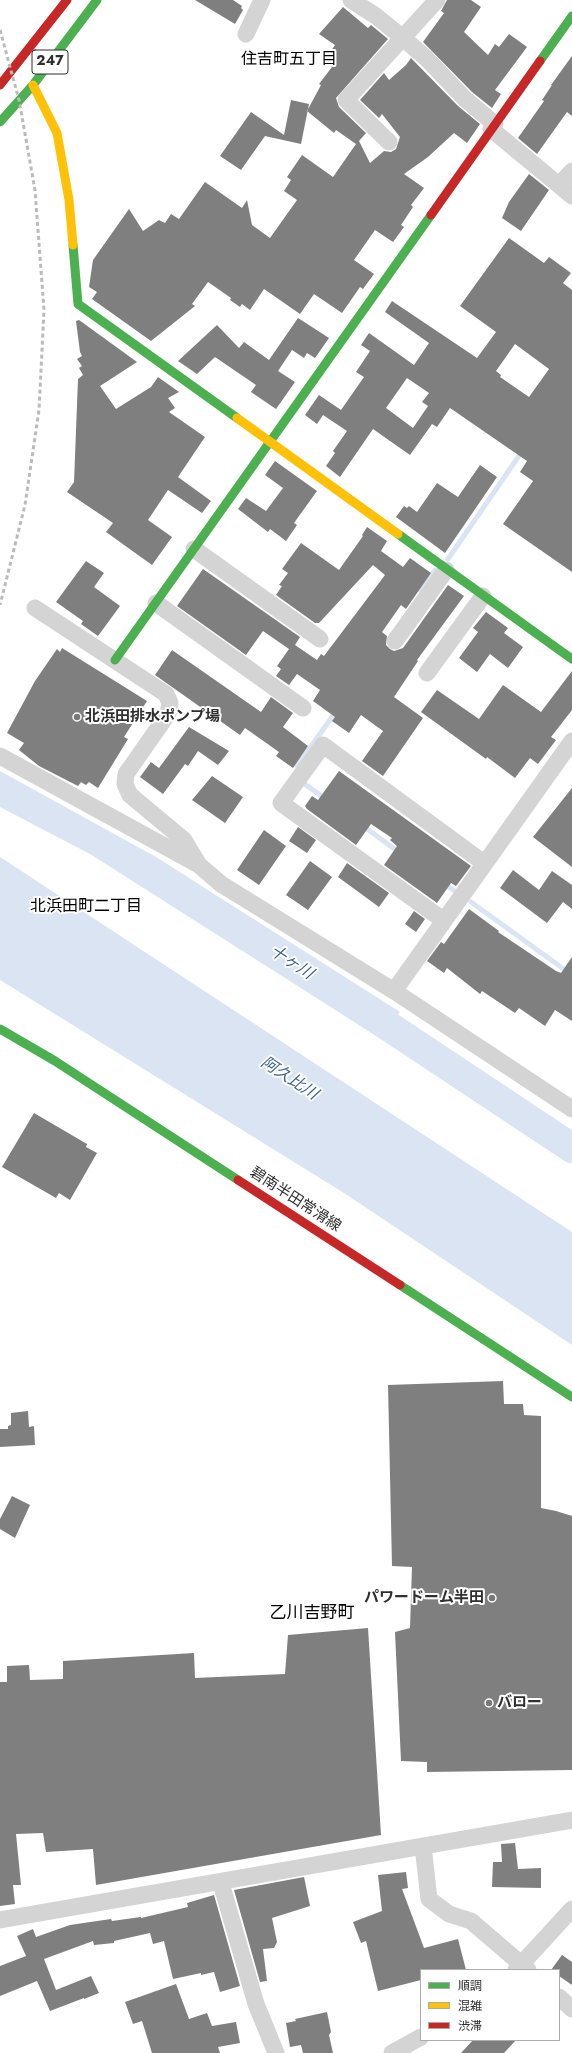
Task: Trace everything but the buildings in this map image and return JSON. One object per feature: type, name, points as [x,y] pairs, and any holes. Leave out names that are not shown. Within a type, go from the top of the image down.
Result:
[{"type":"main road","name":"247","points":[[0,85],[67,0]]},
{"type":"main road","name":"247","points":[[0,122],[33,85],[97,0]]},
{"type":"main road","points":[[115,660],[572,16]]},
{"type":"main road","points":[[33,85],[57,133],[69,200],[78,304],[446,570],[572,659]]},
{"type":"main road","name":"碧南半田常滑線","points":[[0,1029],[55,1061],[572,1396]]},
{"type":"street","points":[[246,34],[262,0]]},
{"type":"street","points":[[351,0],[376,16],[426,58],[493,126],[572,196]]},
{"type":"street","points":[[389,142],[346,100],[437,0]]},
{"type":"street","points":[[559,185],[572,171]]},
{"type":"street","points":[[194,549],[320,639]]},
{"type":"street","points":[[395,641],[446,570]]},
{"type":"street","points":[[427,673],[483,596]]},
{"type":"street","points":[[156,604],[303,708]]},
{"type":"street","points":[[35,608],[166,694],[170,703],[168,714],[126,774],[125,784],[130,795],[184,840],[199,865]]},
{"type":"street","points":[[394,991],[443,920],[572,741]]},
{"type":"street","points":[[443,920],[281,803],[285,796],[323,745],[484,863]]},
{"type":"street","points":[[0,756],[199,865],[221,884],[394,991],[572,1109]]},
{"type":"street","points":[[0,1920],[572,1820]]},
{"type":"street","points":[[423,1846],[429,1899],[449,1914],[471,1921],[522,1968],[572,1909]]},
{"type":"street","points":[[221,1882],[256,2004],[276,2053]]},
{"type":"street","points":[[560,1998],[572,2009]]},
{"type":"street","points":[[392,2053],[420,2038]]},
{"type":"water","points":[[0,771],[156,857],[400,1012],[381,1039],[90,854],[0,807]]},
{"type":"water","name":"阿久比川","points":[[0,857],[572,1232],[572,1345],[344,1193],[0,980]]},
{"type":"waterway","points":[[448,559],[523,450]]},
{"type":"waterway","points":[[421,591],[435,570],[437,571]]},
{"type":"waterway","points":[[297,766],[337,710]]},
{"type":"waterway","points":[[306,785],[326,799]]},
{"type":"waterway","points":[[363,826],[400,853]]},
{"type":"waterway","points":[[443,883],[456,892]]},
{"type":"waterway","points":[[471,902],[572,975]]},
{"type":"waterway","name":"十ヶ川","points":[[355,1004],[572,1148]]},
{"type":"railway","points":[[0,30],[19,100],[35,190],[44,310],[39,410],[25,505],[0,605]]},
{"type":"traffic: fast","points":[[0,122],[33,85],[97,0]]},
{"type":"traffic: fast","points":[[540,61],[572,16]]},
{"type":"traffic: fast","points":[[115,660],[431,215]]},
{"type":"traffic: fast","points":[[73,245],[78,304],[237,418]]},
{"type":"traffic: fast","points":[[398,534],[572,659]]},
{"type":"traffic: fast","points":[[0,1029],[55,1061],[238,1180]]},
{"type":"traffic: fast","points":[[400,1285],[572,1397]]},
{"type":"traffic: slow","points":[[33,85],[57,133],[69,200],[73,245]]},
{"type":"traffic: slow","points":[[237,418],[398,534]]},
{"type":"traffic: jam","points":[[0,85],[67,0]]},
{"type":"traffic: jam","points":[[431,215],[540,61]]},
{"type":"traffic: jam","points":[[238,1180],[400,1285]]},
{"type":"place","name":"北浜田排水ポンプ場","points":[[77,717]]},
{"type":"place","name":"パワードーム半田","points":[[492,1598]]},
{"type":"place","name":"バロー","points":[[489,1703]]},
{"type":"district","name":"住吉町五丁目","points":[[289,60]]},
{"type":"district","name":"北浜田町二丁目","points":[[86,907]]},
{"type":"district","name":"乙川吉野町","points":[[312,1614]]}]
